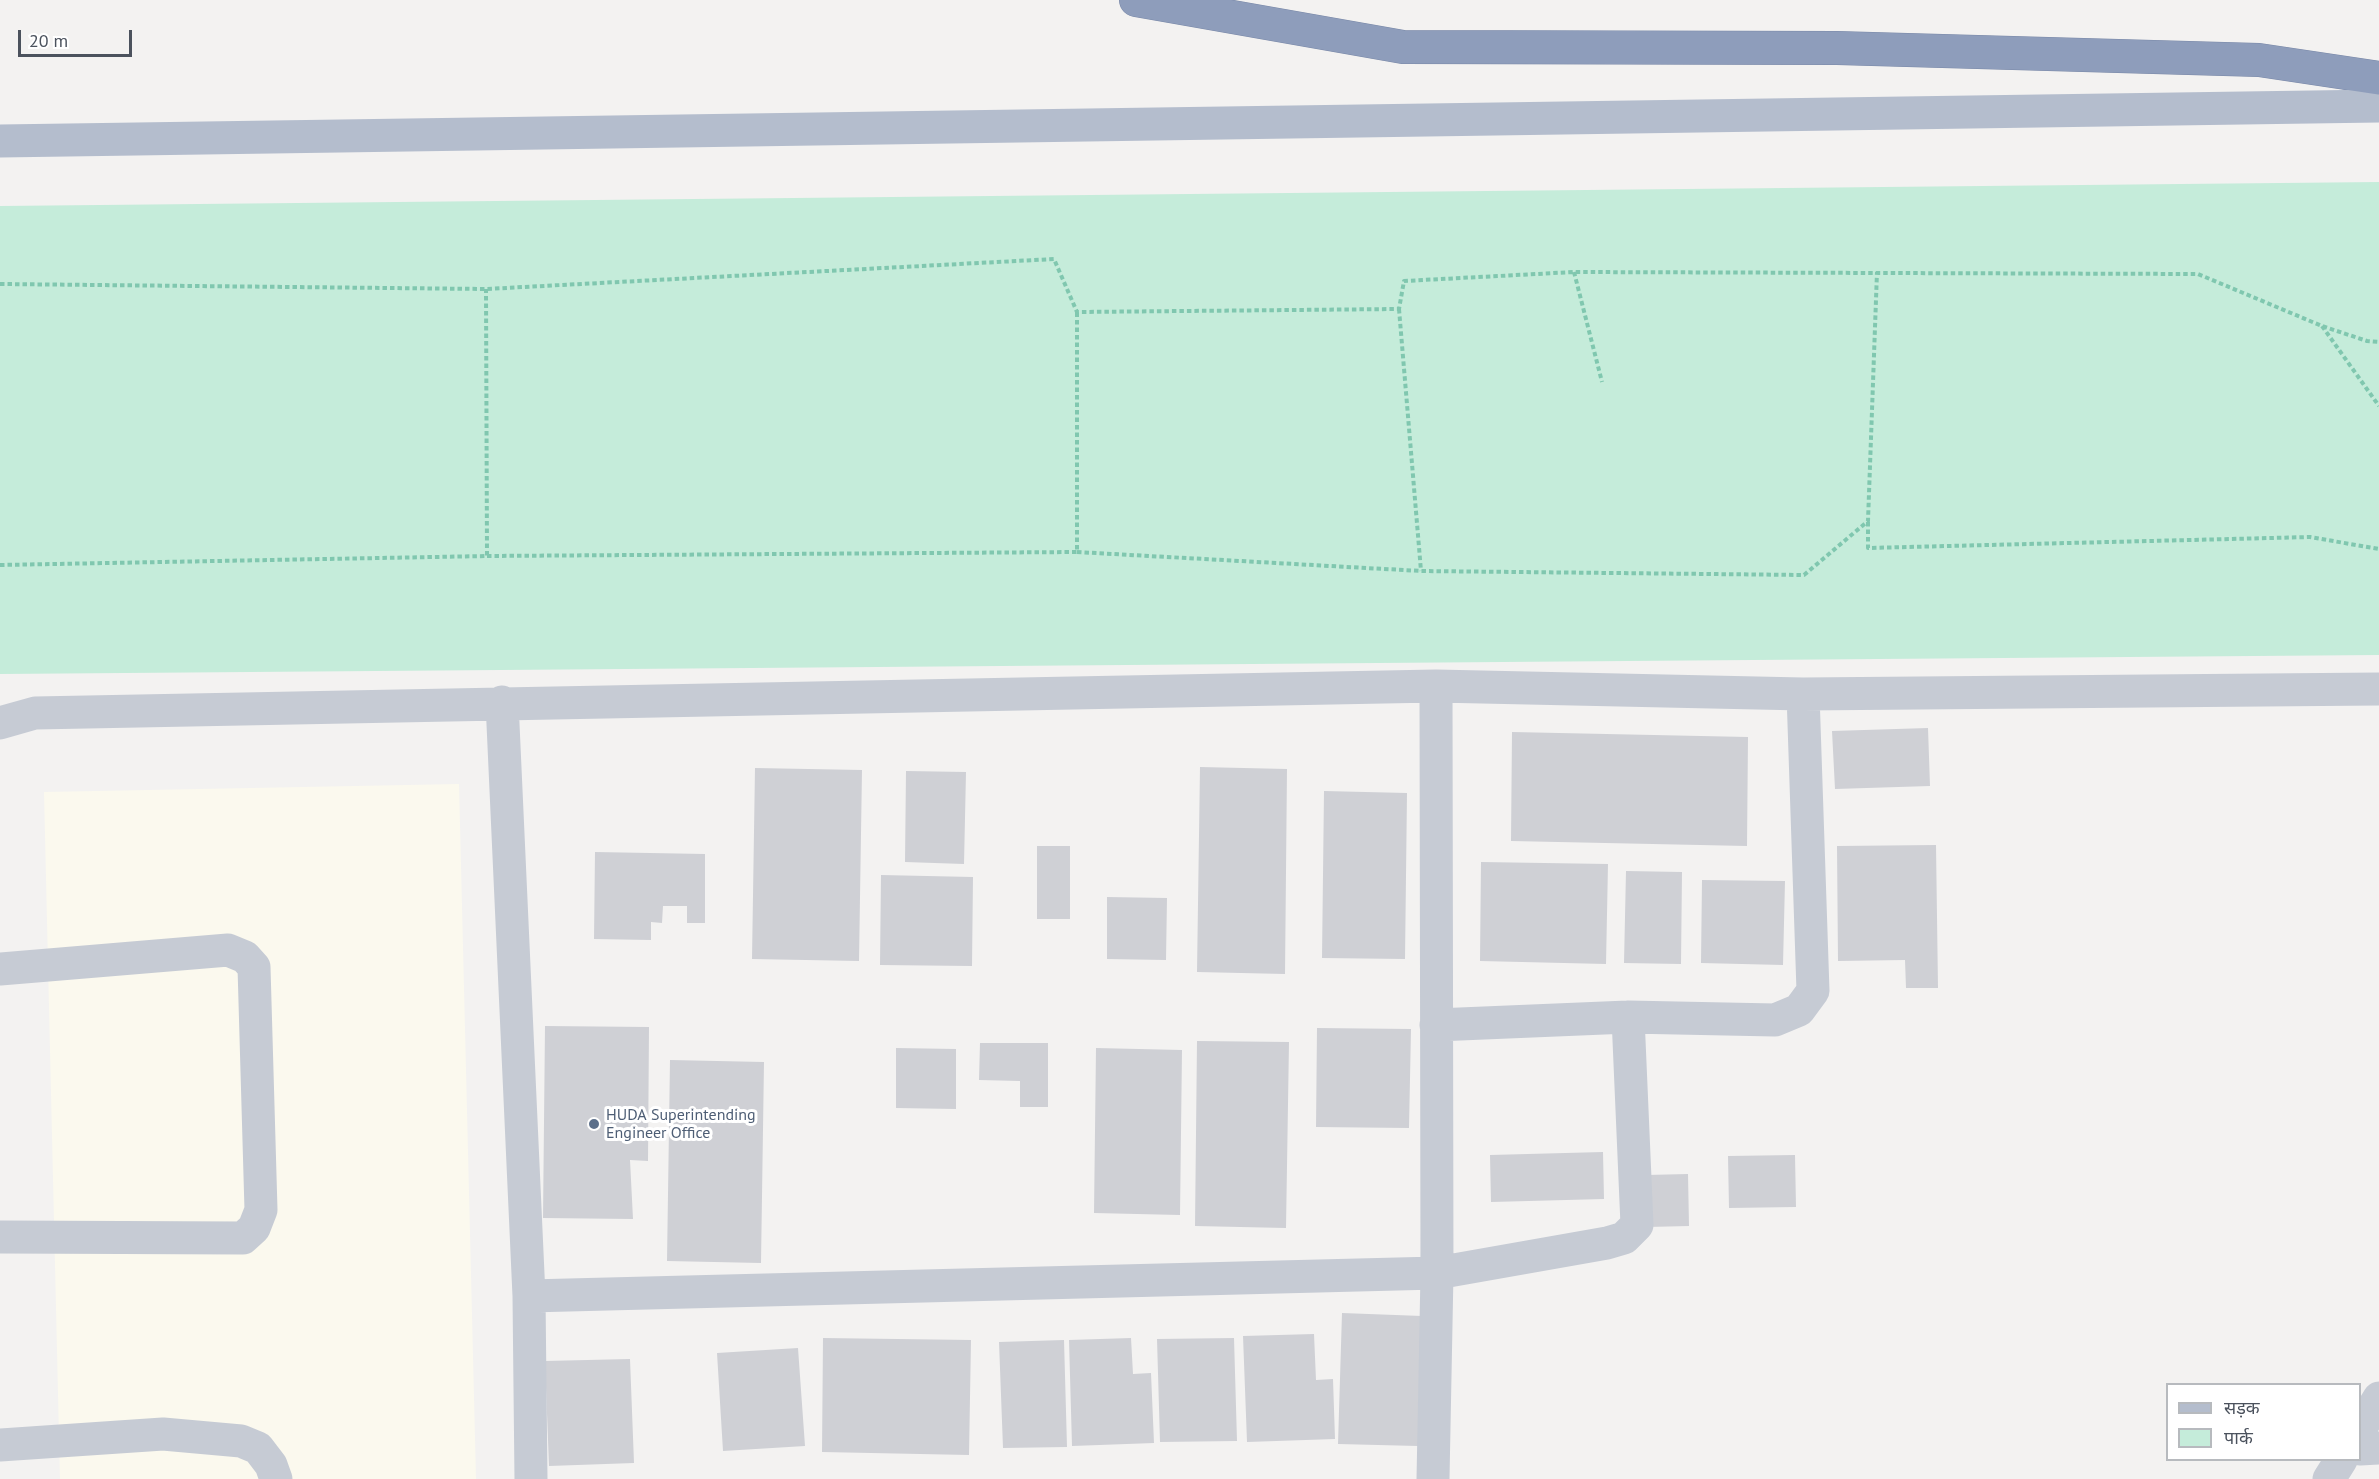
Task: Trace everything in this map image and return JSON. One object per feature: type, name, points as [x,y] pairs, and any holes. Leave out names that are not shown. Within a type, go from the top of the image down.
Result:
[{"type":"highway","points":[[1136,0],[1403,47],[1837,48],[2259,60],[2379,78]]},
{"type":"main road","points":[[0,141],[2379,106]]},
{"type":"street","points":[[1433,1479],[1437,1273],[1436,686]]},
{"type":"street","points":[[0,723],[35,712],[1436,686],[1803,694],[2379,689]]},
{"type":"street","points":[[1436,1025],[1628,1017],[1775,1020],[1799,1010],[1813,992],[1803,694]]},
{"type":"street","points":[[502,702],[529,1296],[531,1479]]},
{"type":"street","points":[[0,969],[228,950],[245,957],[254,967],[261,1210],[254,1228],[243,1238],[0,1237]]},
{"type":"street","points":[[529,1296],[1437,1273],[1607,1243],[1624,1238],[1636,1225],[1628,1017]]},
{"type":"street","points":[[2361,1427],[2379,1398]]},
{"type":"street","points":[[0,1445],[164,1434],[241,1441],[258,1448],[271,1465],[276,1479]]},
{"type":"street","points":[[2361,1449],[2379,1448]]},
{"type":"street","points":[[2329,1479],[2340,1461]]},
{"type":"path","points":[[0,284],[486,289],[1054,259],[1077,312],[1077,552]]},
{"type":"path","points":[[1575,272],[1602,382]]},
{"type":"path","points":[[1421,571],[1399,309],[1404,281],[1575,272],[2198,274],[2322,326],[2367,341],[2379,342]]},
{"type":"path","points":[[1877,272],[1868,548],[2310,537],[2379,549]]},
{"type":"path","points":[[486,289],[487,556]]},
{"type":"path","points":[[1077,312],[1399,309]]},
{"type":"path","points":[[2322,326],[2379,406]]},
{"type":"path","points":[[0,565],[487,556],[1077,552],[1421,571],[1804,575],[1868,521]]},
{"type":"shaded area","points":[[459,784],[476,1479],[60,1479],[44,792]]},
{"type":"green space","points":[[2379,182],[2379,655],[0,674],[0,206]]},
{"type":"building","points":[[1928,728],[1930,786],[1835,789],[1832,731]]},
{"type":"building","points":[[1512,732],[1748,737],[1747,846],[1511,841]]},
{"type":"building","points":[[1200,767],[1287,769],[1285,974],[1197,972]]},
{"type":"building","points":[[755,768],[862,770],[859,961],[752,959]]},
{"type":"building","points":[[906,771],[966,772],[964,864],[905,862]]},
{"type":"building","points":[[1324,791],[1407,793],[1405,959],[1322,958]]},
{"type":"building","points":[[1936,845],[1938,988],[1906,988],[1905,960],[1838,961],[1837,846]]},
{"type":"building","points":[[1037,846],[1070,846],[1070,919],[1037,919]]},
{"type":"building","points":[[595,852],[705,854],[705,923],[687,923],[687,906],[663,906],[662,923],[651,922],[651,940],[594,939]]},
{"type":"building","points":[[1481,862],[1608,864],[1606,964],[1480,961]]},
{"type":"building","points":[[1626,871],[1682,872],[1681,964],[1624,963]]},
{"type":"building","points":[[881,875],[973,877],[972,966],[880,965]]},
{"type":"building","points":[[1702,880],[1785,881],[1783,965],[1701,963]]},
{"type":"building","points":[[1107,897],[1167,898],[1166,960],[1107,959]]},
{"type":"building","points":[[545,1026],[649,1027],[648,1161],[630,1160],[633,1219],[543,1218]]},
{"type":"building","points":[[1317,1028],[1411,1029],[1409,1128],[1316,1127]]},
{"type":"building","points":[[1197,1041],[1289,1042],[1286,1228],[1195,1226]]},
{"type":"building","points":[[980,1043],[1048,1043],[1048,1107],[1020,1107],[1020,1081],[979,1080]]},
{"type":"building","points":[[896,1048],[956,1049],[956,1109],[896,1108]]},
{"type":"building","points":[[1096,1048],[1182,1050],[1180,1215],[1094,1213]]},
{"type":"building","points":[[670,1060],[764,1062],[761,1263],[667,1261]]},
{"type":"building","points":[[1603,1152],[1604,1199],[1491,1202],[1490,1155]]},
{"type":"building","points":[[1795,1155],[1796,1207],[1729,1208],[1728,1156]]},
{"type":"building","points":[[1688,1174],[1689,1226],[1647,1227],[1646,1175]]},
{"type":"building","points":[[1342,1313],[1422,1316],[1418,1446],[1338,1444]]},
{"type":"building","points":[[1314,1334],[1316,1380],[1333,1379],[1335,1439],[1247,1442],[1243,1336]]},
{"type":"building","points":[[823,1338],[971,1340],[969,1455],[822,1452]]},
{"type":"building","points":[[1131,1338],[1133,1374],[1151,1373],[1154,1443],[1072,1446],[1069,1340]]},
{"type":"building","points":[[1234,1338],[1237,1441],[1160,1442],[1157,1339]]},
{"type":"building","points":[[1064,1340],[1067,1447],[1003,1448],[999,1342]]},
{"type":"building","points":[[798,1348],[805,1446],[723,1451],[717,1353]]},
{"type":"building","points":[[630,1359],[634,1463],[549,1466],[545,1361]]},
{"type":"place","name":"HUDA Superintending Engineer Office","points":[[594,1124]]}]
